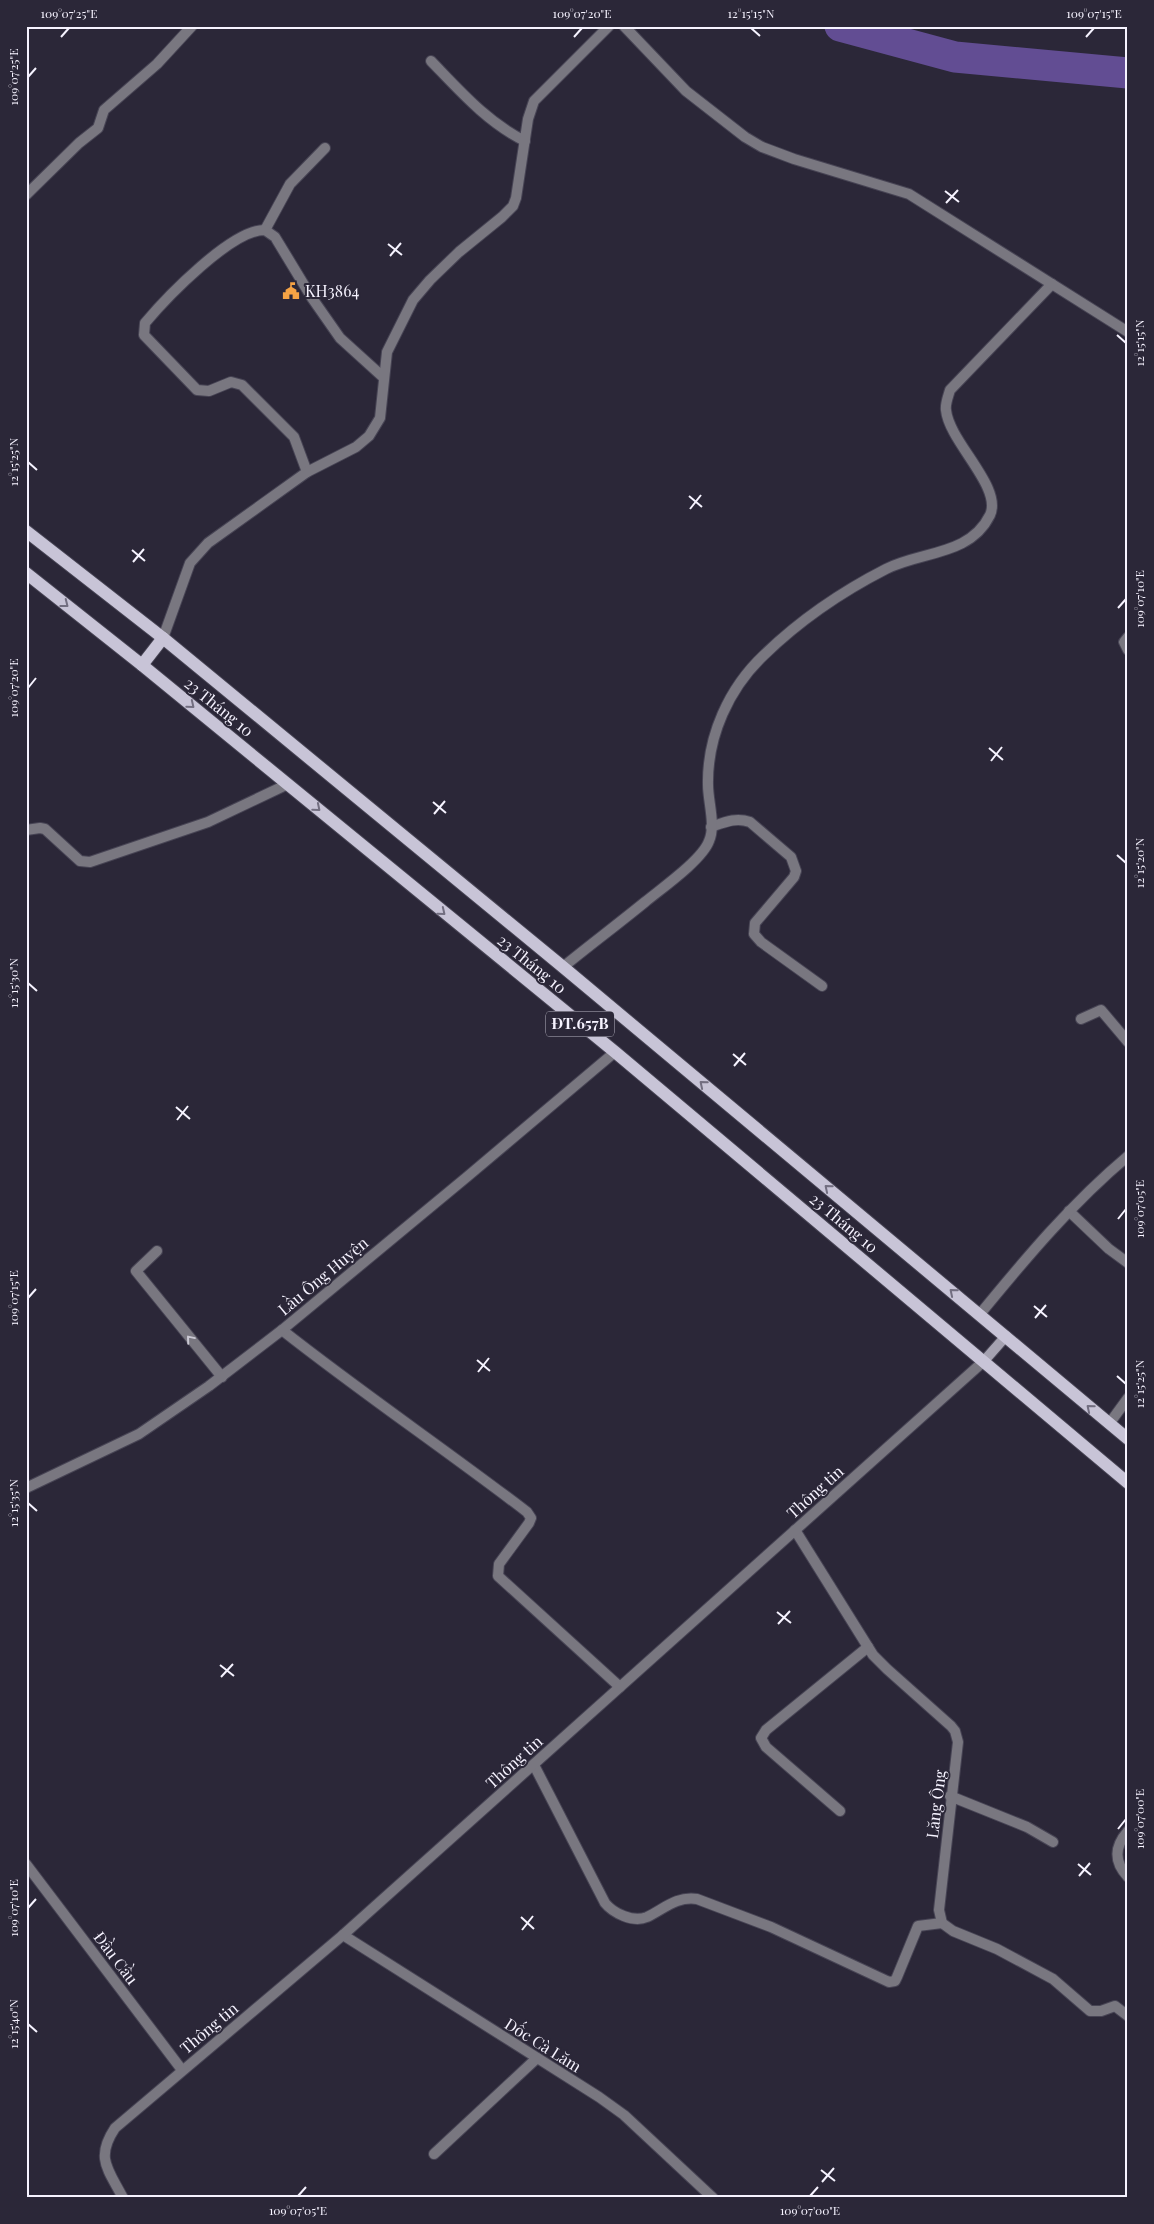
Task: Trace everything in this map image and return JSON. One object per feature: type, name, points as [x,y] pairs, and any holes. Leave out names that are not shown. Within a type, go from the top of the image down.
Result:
[{"type":"main road","name":"23 Tháng 10","points":[[26,530],[163,638],[563,967],[1128,1439]]},
{"type":"main road","name":"23 Tháng 10","points":[[26,573],[142,665],[614,1052],[1128,1483]]},
{"type":"main road","points":[[142,665],[163,638]]},
{"type":"main road","points":[[984,1361],[1006,1336]]},
{"type":"street","points":[[26,195],[79,143],[98,128],[104,110],[157,64],[192,26]]},
{"type":"street","points":[[163,638],[190,563],[197,552],[307,472],[356,447],[374,429],[382,408],[383,377],[387,352],[392,339],[420,290],[459,252],[513,206],[516,198],[528,118],[534,101],[609,26]]},
{"type":"street","points":[[624,26],[686,92],[745,137],[762,147],[794,159],[909,194],[1128,332]]},
{"type":"street","points":[[431,61],[466,98],[503,130],[525,141]]},
{"type":"street","points":[[266,230],[290,184],[325,148]]},
{"type":"street","points":[[307,472],[294,437],[242,385],[231,382],[209,392],[197,390],[144,334],[144,323],[216,253],[255,231],[266,230],[275,237],[312,298],[340,338],[383,377]]},
{"type":"street","points":[[563,967],[672,880],[698,856],[709,842],[712,827],[708,784],[714,741],[728,700],[736,686],[754,665],[792,631],[860,583],[901,562],[953,548],[984,525],[991,512],[991,496],[948,424],[946,408],[950,390],[1052,284]]},
{"type":"street","points":[[1128,637],[1124,642],[1128,650]]},
{"type":"street","points":[[26,830],[45,829],[80,861],[90,862],[208,822],[288,784]]},
{"type":"street","points":[[712,827],[732,819],[750,822],[791,857],[796,866],[794,876],[755,923],[754,934],[761,942],[822,986]]},
{"type":"street","points":[[1081,1019],[1101,1010],[1128,1042]]},
{"type":"street","name":"Lầu Ông Huyện","points":[[26,1488],[139,1434],[222,1377],[282,1330],[614,1052]]},
{"type":"street","points":[[980,1314],[1027,1256],[1069,1211],[1128,1156]]},
{"type":"street","points":[[1069,1211],[1109,1249],[1128,1262]]},
{"type":"street","points":[[157,1252],[136,1271],[222,1377]]},
{"type":"street","points":[[282,1330],[352,1384],[437,1444],[527,1512],[531,1518],[529,1523],[499,1564],[498,1576],[620,1687]]},
{"type":"street","name":"Thông tin","points":[[123,2198],[106,2166],[104,2152],[107,2141],[115,2128],[343,1935],[984,1361]]},
{"type":"street","points":[[1109,1424],[1128,1398]]},
{"type":"street","name":"Lăng Ông","points":[[795,1530],[868,1647],[887,1669],[955,1731],[958,1742],[950,1796],[939,1910],[942,1922]]},
{"type":"street","points":[[840,1811],[766,1747],[760,1738],[766,1730],[868,1647]]},
{"type":"street","points":[[534,1765],[605,1903],[619,1915],[641,1919],[676,1900],[697,1899],[771,1926],[889,1982],[895,1981],[918,1926],[942,1922],[953,1931],[997,1949],[1053,1979],[1090,2011],[1101,2012],[1115,2006],[1128,2016]]},
{"type":"street","points":[[950,1796],[1027,1827],[1053,1842]]},
{"type":"street","points":[[1127,1877],[1117,1862],[1116,1853],[1123,1837],[1128,1831]]},
{"type":"street","name":"Đầu Cầu","points":[[26,1864],[182,2070]]},
{"type":"street","name":"Dốc Cà Lăm","points":[[343,1935],[624,2115],[713,2198]]},
{"type":"street","points":[[434,2154],[536,2058]]},
{"type":"waterway","points":[[840,26],[955,57],[1128,73]]},
{"type":"place","name":"KH3864","points":[[291,291]]}]
